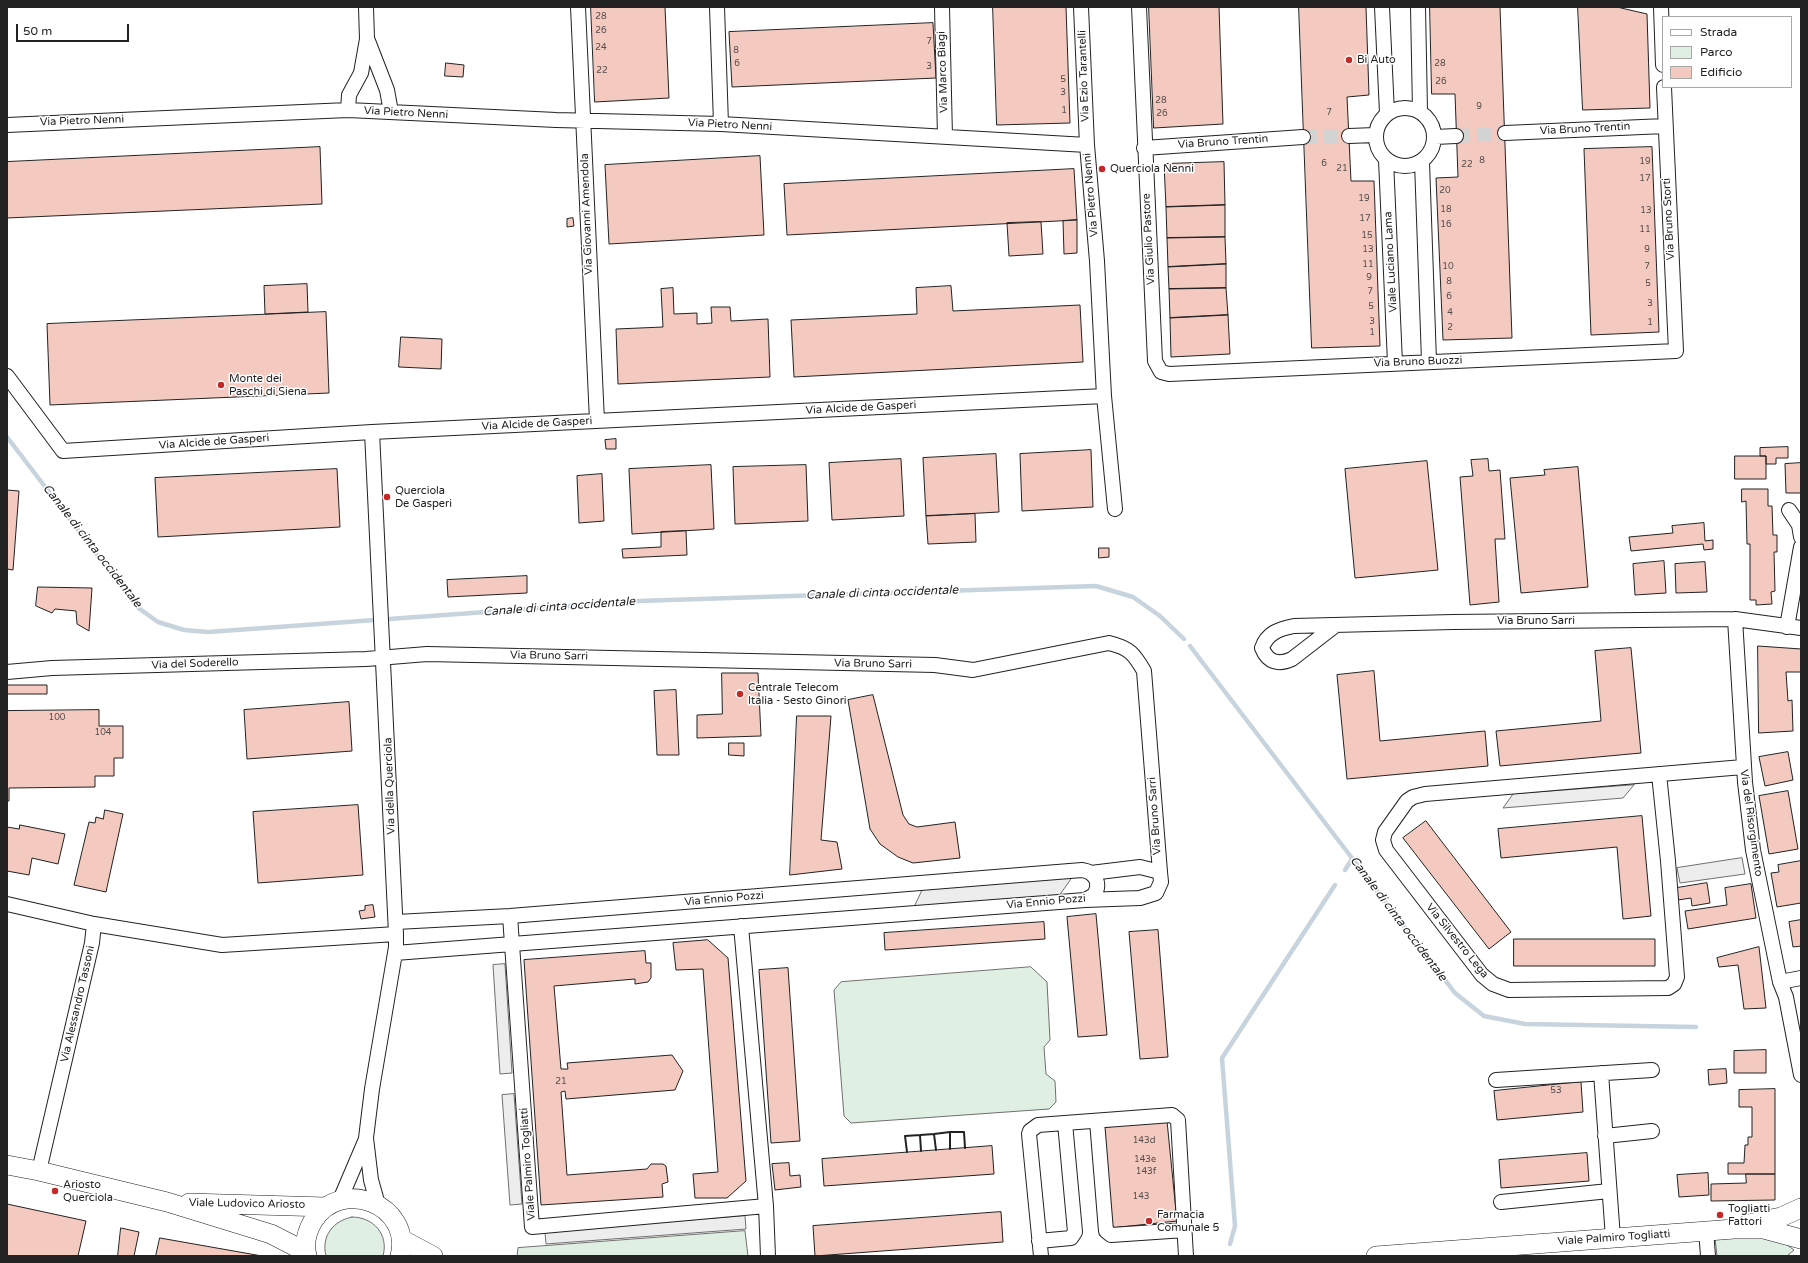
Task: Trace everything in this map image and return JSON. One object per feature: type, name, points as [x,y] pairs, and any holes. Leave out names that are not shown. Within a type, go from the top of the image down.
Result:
[{"type":"street","points":[[348,110],[349,95],[361,73],[367,39],[366,7]]},
{"type":"street","name":"Via Giovanni Amendola","points":[[578,7],[597,421]]},
{"type":"street","points":[[717,7],[721,124]]},
{"type":"street","name":"Via Marco Biagi","points":[[942,7],[945,137]]},
{"type":"street","name":"Via Ezio Tarantelli","points":[[1081,7],[1087,145]]},
{"type":"street","name":"Via Giulio Pastore","points":[[1139,7],[1144,148],[1155,361],[1161,372]]},
{"type":"street","points":[[1382,7],[1387,113]]},
{"type":"street","points":[[1418,7],[1420,111]]},
{"type":"street","points":[[1661,7],[1662,36]]},
{"type":"street","points":[[367,39],[387,90],[391,112]]},
{"type":"street","name":"Via Bruno Storti","points":[[1664,88],[1676,351]]},
{"type":"street","points":[[1349,136],[1375,135],[1379,122],[1387,113],[1403,107],[1410,107],[1420,111],[1431,123],[1435,136],[1431,151],[1422,162],[1404,167],[1395,165],[1386,160]]},
{"type":"street","name":"Via Pietro Nenni","points":[[7,125],[348,110],[721,124],[1087,145],[1097,260],[1104,396],[1114,509]]},
{"type":"street","name":"Via Bruno Trentin","points":[[1505,133],[1665,126]]},
{"type":"street","name":"Viale Luciano Lama","points":[[1375,135],[1378,150],[1386,160],[1395,363]]},
{"type":"street","points":[[1435,136],[1456,136]]},
{"type":"street","name":"Via Bruno Trentin","points":[[1144,148],[1303,138]]},
{"type":"street","points":[[1422,162],[1430,361]]},
{"type":"street","name":"Via Bruno Buozzi","points":[[1161,372],[1169,374],[1676,351]]},
{"type":"street","name":"Via Alcide de Gasperi","points":[[7,376],[64,451],[372,432],[1104,396]]},
{"type":"street","name":"Via della Querciola","points":[[372,432],[396,928],[395,953],[372,1089],[366,1138],[371,1180],[378,1205]]},
{"type":"street","points":[[1789,510],[1799,525],[1801,537]]},
{"type":"street","points":[[1787,627],[1801,547]]},
{"type":"street","points":[[1735,619],[1801,628]]},
{"type":"street","name":"Via Bruno Sarri","points":[[1336,625],[1292,659],[1285,662],[1277,663],[1270,660],[1265,655],[1262,648],[1268,636],[1277,631],[1294,626],[1336,625],[1735,619]]},
{"type":"street","name":"Via del Risorgimento","points":[[1735,619],[1743,767],[1753,850],[1780,982],[1786,997],[1801,1075]]},
{"type":"street","name":"Via Bruno Sarri","points":[[384,658],[427,654],[936,665],[973,670],[1109,643],[1122,646],[1134,654],[1144,671],[1161,882],[1156,893],[1140,898],[1085,900]]},
{"type":"street","name":"Via del Soderello","points":[[7,672],[52,668],[384,658]]},
{"type":"street","name":"Via Silvestro Lega","points":[[1659,774],[1668,861],[1677,977],[1672,987],[1652,989],[1502,989],[1482,975],[1386,850],[1383,840],[1384,832],[1407,801],[1418,795],[1659,774],[1743,767]]},
{"type":"street","points":[[1092,873],[1140,867],[1160,872]]},
{"type":"street","name":"Via Ennio Pozzi","points":[[94,924],[222,945],[510,916],[1082,870],[1092,873],[1098,886],[1094,896],[1085,900],[395,953]]},
{"type":"street","points":[[7,904],[94,924]]},
{"type":"street","name":"Viale Palmiro Togliatti","points":[[510,916],[532,1226],[766,1206]]},
{"type":"street","name":"Via Alessandro Tassoni","points":[[39,1171],[92,943],[94,924]]},
{"type":"street","points":[[741,926],[766,1206],[768,1256]]},
{"type":"street","points":[[1780,982],[1801,978]]},
{"type":"street","points":[[1496,1080],[1652,1070]]},
{"type":"street","points":[[1601,1073],[1613,1238]]},
{"type":"street","points":[[1041,1256],[1028,1134],[1030,1131],[1038,1125],[1172,1115],[1178,1120],[1186,1256]]},
{"type":"street","points":[[1097,1121],[1106,1232],[1111,1235],[1185,1230]]},
{"type":"street","points":[[1039,1241],[1071,1238],[1076,1232],[1065,1123]]},
{"type":"street","points":[[1605,1136],[1652,1131]]},
{"type":"street","name":"Via della Querciola","points":[[306,1254],[306,1239],[310,1227],[316,1216],[333,1203],[366,1138]]},
{"type":"street","name":"Viale Ludovico Ariosto","points":[[8,1165],[167,1202],[271,1234],[306,1254]]},
{"type":"street","points":[[1501,1202],[1609,1191]]},
{"type":"street","points":[[333,1203],[353,1198],[366,1200],[378,1205],[394,1220],[400,1248],[433,1256]]},
{"type":"street","name":"Viale Ludovico Ariosto","points":[[167,1202],[333,1203]]},
{"type":"street","name":"Viale Palmiro Togliatti","points":[[1734,1229],[1801,1209]]},
{"type":"street","name":"Viale Palmiro Togliatti","points":[[1801,1209],[1797,1228],[1801,1238]]},
{"type":"street","name":"Viale Palmiro Togliatti","points":[[1376,1256],[1522,1250],[1613,1238],[1706,1230],[1764,1229],[1801,1238]]},
{"type":"street","points":[[1706,1230],[1708,1256]]},
{"type":"green space","points":[[1031,967],[1047,982],[1050,1040],[1044,1047],[1046,1074],[1055,1081],[1056,1102],[1049,1109],[851,1123],[844,1116],[834,990],[841,982]]},
{"type":"green space","points":[[352,1217],[367,1220],[378,1228],[384,1241],[383,1256],[326,1256],[325,1242],[330,1230],[339,1222]]},
{"type":"green space","points":[[745,1231],[748,1256],[517,1256],[518,1248]]},
{"type":"green space","points":[[1757,1236],[1783,1242],[1794,1250],[1787,1256],[1717,1256],[1715,1238]]},
{"type":"shaded area","points":[[1634,785],[1623,798],[1503,808],[1513,794]]},
{"type":"shaded area","points":[[1742,858],[1745,874],[1680,883],[1677,868]]},
{"type":"shaded area","points":[[1073,876],[1059,896],[914,907],[923,888]]},
{"type":"shaded area","points":[[505,964],[512,1073],[500,1074],[493,965]]},
{"type":"shaded area","points":[[514,1094],[522,1204],[510,1205],[502,1095]]},
{"type":"shaded area","points":[[745,1216],[746,1229],[546,1244],[545,1232]]},
{"type":"building","points":[[591,7],[665,7],[669,98],[595,102]]},
{"type":"building","points":[[993,7],[1066,7],[1070,123],[997,125]]},
{"type":"building","points":[[1149,7],[1219,7],[1223,124],[1154,128]]},
{"type":"building","points":[[1299,7],[1366,7],[1369,95],[1347,97],[1351,181],[1374,181],[1380,346],[1312,348]]},
{"type":"building","points":[[1430,7],[1500,7],[1512,338],[1443,340],[1436,178],[1458,177],[1455,94],[1432,94]]},
{"type":"building","points":[[1578,7],[1617,7],[1647,14],[1650,108],[1583,110]]},
{"type":"building","points":[[933,23],[936,78],[732,87],[729,32]]},
{"type":"building","points":[[446,63],[464,65],[463,77],[445,76]]},
{"type":"building","points":[[320,147],[322,204],[7,218],[7,162]]},
{"type":"building","points":[[1652,147],[1659,332],[1591,335],[1584,149]]},
{"type":"building","points":[[760,156],[764,235],[609,244],[605,165]]},
{"type":"building","points":[[1224,162],[1225,205],[1166,207],[1164,164]]},
{"type":"building","points":[[1074,169],[1077,220],[787,235],[784,184]]},
{"type":"building","points":[[1225,205],[1225,237],[1167,238],[1166,207]]},
{"type":"building","points":[[573,218],[574,226],[567,227],[567,219]]},
{"type":"building","points":[[1077,220],[1077,253],[1064,254],[1063,221]]},
{"type":"building","points":[[1041,222],[1043,254],[1009,256],[1007,223]]},
{"type":"building","points":[[1225,237],[1226,264],[1168,267],[1167,238]]},
{"type":"building","points":[[1226,264],[1226,288],[1169,289],[1168,267]]},
{"type":"building","points":[[307,284],[308,312],[265,314],[264,286]]},
{"type":"building","points":[[951,286],[953,311],[1080,305],[1083,362],[794,377],[791,320],[917,314],[916,288]]},
{"type":"building","points":[[673,288],[674,314],[697,313],[697,324],[712,323],[711,307],[730,307],[731,321],[768,319],[770,377],[618,384],[616,329],[663,327],[661,289]]},
{"type":"building","points":[[1226,288],[1228,315],[1170,318],[1169,289]]},
{"type":"building","points":[[326,312],[329,393],[50,405],[47,324]]},
{"type":"building","points":[[1228,315],[1230,354],[1171,357],[1170,318]]},
{"type":"building","points":[[401,337],[442,339],[441,369],[399,367]]},
{"type":"building","points":[[616,439],[616,449],[606,449],[605,440]]},
{"type":"building","points":[[1788,447],[1788,458],[1776,458],[1776,464],[1766,464],[1766,456],[1760,456],[1760,448]]},
{"type":"building","points":[[1091,450],[1093,507],[1022,511],[1020,454]]},
{"type":"building","points":[[996,454],[999,512],[926,516],[923,458]]},
{"type":"building","points":[[1735,456],[1766,456],[1766,479],[1735,479]]},
{"type":"building","points":[[901,459],[904,516],[832,520],[829,463]]},
{"type":"building","points":[[1488,459],[1489,471],[1500,470],[1505,539],[1495,539],[1499,602],[1470,605],[1460,477],[1473,476],[1471,460]]},
{"type":"building","points":[[1427,461],[1438,570],[1355,578],[1345,469]]},
{"type":"building","points":[[1801,463],[1801,493],[1786,493],[1785,464]]},
{"type":"building","points":[[711,465],[714,529],[632,534],[629,469]]},
{"type":"building","points":[[806,465],[808,521],[735,524],[733,467]]},
{"type":"building","points":[[1578,467],[1588,587],[1521,593],[1510,478],[1545,475],[1544,470]]},
{"type":"building","points":[[337,469],[340,527],[158,537],[155,478]]},
{"type":"building","points":[[602,474],[604,521],[579,523],[577,476]]},
{"type":"building","points":[[1742,489],[1768,489],[1768,506],[1772,506],[1773,535],[1777,535],[1777,552],[1774,552],[1775,591],[1771,592],[1772,604],[1756,605],[1756,600],[1750,600],[1750,544],[1747,544],[1746,501],[1742,502]]},
{"type":"building","points":[[7,490],[19,491],[13,570],[7,569]]},
{"type":"building","points":[[975,514],[976,542],[928,544],[926,516]]},
{"type":"building","points":[[1704,523],[1705,541],[1713,540],[1713,549],[1704,550],[1703,544],[1631,551],[1629,537],[1673,533],[1672,526]]},
{"type":"building","points":[[686,531],[687,555],[623,558],[622,549],[661,547],[661,532]]},
{"type":"building","points":[[1099,548],[1109,548],[1109,557],[1099,558]]},
{"type":"building","points":[[1664,561],[1666,593],[1635,595],[1633,564]]},
{"type":"building","points":[[1705,562],[1707,592],[1676,593],[1675,564]]},
{"type":"building","points":[[527,576],[527,593],[448,597],[447,580]]},
{"type":"building","points":[[38,587],[92,588],[89,631],[77,624],[76,611],[55,609],[52,613],[36,606]]},
{"type":"building","points":[[1758,646],[1801,649],[1801,672],[1786,672],[1788,701],[1792,700],[1793,731],[1759,733]]},
{"type":"building","points":[[1631,648],[1641,753],[1500,766],[1496,731],[1601,721],[1595,651]]},
{"type":"building","points":[[1374,671],[1380,741],[1485,731],[1488,766],[1347,779],[1337,675]]},
{"type":"building","name":"Centrale Telecom Italia - Sesto Ginori","points":[[722,673],[758,673],[761,736],[697,738],[697,715],[722,714]]},
{"type":"building","points":[[7,685],[47,685],[47,694],[7,694]]},
{"type":"building","points":[[676,690],[679,755],[657,755],[654,691]]},
{"type":"building","points":[[873,695],[903,815],[909,824],[917,827],[955,822],[960,858],[913,863],[898,857],[880,844],[870,829],[848,700]]},
{"type":"building","points":[[349,702],[352,751],[247,759],[244,710]]},
{"type":"building","points":[[99,710],[99,726],[123,726],[123,758],[114,758],[114,776],[95,776],[95,787],[9,788],[9,801],[7,801],[7,711]]},
{"type":"building","points":[[797,716],[831,716],[821,840],[837,842],[842,869],[790,875]]},
{"type":"building","points":[[729,743],[744,743],[744,756],[729,755]]},
{"type":"building","points":[[1788,752],[1793,780],[1765,786],[1759,757]]},
{"type":"building","points":[[1788,791],[1798,849],[1769,854],[1759,796]]},
{"type":"building","points":[[358,805],[363,875],[258,883],[253,812]]},
{"type":"building","points":[[105,810],[123,814],[106,892],[74,885],[89,822],[95,823],[96,817],[103,819]]},
{"type":"building","points":[[1642,816],[1651,916],[1623,919],[1617,847],[1501,858],[1498,829]]},
{"type":"building","points":[[1426,821],[1511,932],[1489,949],[1403,838]]},
{"type":"building","points":[[20,825],[65,834],[58,864],[32,858],[29,875],[7,871],[7,827],[19,829]]},
{"type":"building","points":[[1801,861],[1801,903],[1777,907],[1771,873],[1779,872],[1778,865]]},
{"type":"building","points":[[1707,883],[1710,903],[1692,906],[1691,898],[1678,900],[1677,888]]},
{"type":"building","points":[[1751,884],[1756,918],[1688,929],[1685,911],[1727,905],[1725,888]]},
{"type":"building","points":[[373,905],[375,917],[361,919],[359,911],[365,910],[365,906]]},
{"type":"building","points":[[1096,914],[1107,1035],[1078,1037],[1067,917]]},
{"type":"building","points":[[1801,920],[1801,946],[1793,947],[1789,922]]},
{"type":"building","points":[[1044,922],[1045,939],[885,950],[884,933]]},
{"type":"building","points":[[1158,930],[1168,1057],[1140,1059],[1129,932]]},
{"type":"building","points":[[1514,939],[1655,939],[1655,966],[1514,966]]},
{"type":"building","points":[[708,940],[728,958],[746,1181],[727,1198],[695,1198],[693,1174],[718,1172],[703,969],[676,970],[673,943]]},
{"type":"building","points":[[1759,947],[1766,1008],[1744,1009],[1738,965],[1719,967],[1717,958]]},
{"type":"building","points":[[645,951],[646,963],[651,963],[651,978],[648,982],[635,984],[635,979],[554,986],[561,1069],[568,1069],[567,1063],[672,1055],[683,1071],[675,1090],[566,1099],[565,1091],[561,1092],[567,1175],[647,1169],[651,1164],[663,1164],[666,1166],[668,1182],[662,1184],[663,1197],[541,1205],[524,960]]},
{"type":"building","points":[[788,968],[800,1141],[771,1143],[759,970]]},
{"type":"building","points":[[1766,1050],[1766,1073],[1734,1073],[1734,1051]]},
{"type":"building","points":[[1726,1069],[1727,1083],[1709,1085],[1708,1070]]},
{"type":"building","points":[[1581,1082],[1583,1112],[1497,1120],[1494,1091]]},
{"type":"building","points":[[1775,1089],[1775,1174],[1728,1174],[1728,1163],[1744,1163],[1745,1145],[1748,1145],[1748,1137],[1752,1137],[1752,1107],[1739,1107],[1739,1090]]},
{"type":"building","points":[[1167,1121],[1177,1221],[1111,1228],[1102,1128]]},
{"type":"building","points":[[992,1146],[994,1174],[824,1186],[822,1159]]},
{"type":"building","points":[[1587,1153],[1589,1181],[1501,1188],[1499,1160]]},
{"type":"building","points":[[789,1163],[790,1176],[800,1175],[801,1187],[775,1190],[772,1164]]},
{"type":"building","points":[[1708,1173],[1709,1195],[1679,1197],[1677,1175]]},
{"type":"building","points":[[1746,1174],[1775,1174],[1775,1200],[1711,1201],[1711,1184],[1746,1183]]},
{"type":"building","points":[[7,1204],[86,1221],[78,1256],[7,1256]]},
{"type":"building","points":[[1001,1212],[1003,1242],[815,1256],[813,1226]]},
{"type":"building","points":[[121,1228],[139,1232],[134,1256],[118,1256]]},
{"type":"building","points":[[160,1238],[262,1256],[156,1256]]},
{"type":"waterway","name":"Canale di cinta occidentale","points":[[7,437],[137,607],[158,622],[184,630],[208,632],[639,601],[1096,586],[1133,597],[1160,616],[1184,639]]},
{"type":"waterway","name":"Canale di cinta occidentale","points":[[1190,646],[1455,993],[1484,1016],[1525,1024],[1696,1027]]},
{"type":"waterway","points":[[1345,870],[1352,859]]},
{"type":"waterway","points":[[1230,1244],[1235,1226],[1222,1058],[1335,885]]},
{"type":"tunnel","points":[[1456,136],[1505,133]]},
{"type":"tunnel","points":[[1303,137],[1349,136]]},
{"type":"wall","points":[[950,1149],[950,1132],[964,1132],[965,1148]]},
{"type":"wall","points":[[936,1150],[934,1134],[950,1132]]},
{"type":"wall","points":[[921,1151],[920,1135],[934,1134]]},
{"type":"wall","points":[[907,1152],[905,1136],[920,1135]]},
{"type":"place","name":"Bi Auto","points":[[1349,60]]},
{"type":"place","name":"Querciola Nenni","points":[[1102,169]]},
{"type":"place","name":"Monte dei Paschi di Siena","points":[[221,385]]},
{"type":"place","name":"Querciola De Gasperi","points":[[387,497]]},
{"type":"place","name":"Centrale Telecom Italia - Sesto Ginori","points":[[740,694]]},
{"type":"place","name":"Ariosto Querciola","points":[[55,1191]]},
{"type":"place","name":"Togliatti Fattori","points":[[1720,1215]]},
{"type":"place","name":"Farmacia Comunale 5","points":[[1149,1221]]}]
